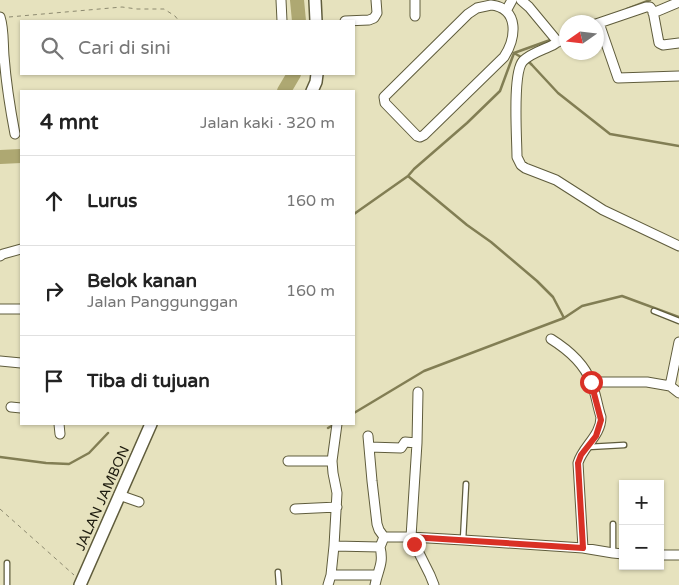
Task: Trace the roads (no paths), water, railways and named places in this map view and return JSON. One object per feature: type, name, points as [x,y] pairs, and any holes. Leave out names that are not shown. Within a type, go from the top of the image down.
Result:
[{"type":"main road","points":[[314,0],[316,20]]},
{"type":"main road","points":[[312,90],[317,75]]},
{"type":"main road","name":"JALAN JAMBON","points":[[83,584],[119,494],[151,425]]},
{"type":"street","points":[[281,0],[282,20]]},
{"type":"street","points":[[355,21],[374,18],[376,0]]},
{"type":"street","points":[[415,0],[415,16]]},
{"type":"street","points":[[506,11],[512,0]]},
{"type":"street","points":[[521,0],[555,39]]},
{"type":"street","points":[[653,14],[679,2]]},
{"type":"street","points":[[495,3],[506,11],[514,29],[511,44],[504,57],[422,136],[417,136],[385,103],[384,99],[468,14],[482,6],[495,3]]},
{"type":"street","points":[[604,21],[648,7],[651,8],[653,14],[659,42],[663,45],[679,43]]},
{"type":"street","points":[[0,18],[15,134]]},
{"type":"street","points":[[559,39],[555,39],[526,58],[518,69],[516,111],[517,157],[521,165],[530,171],[556,180],[603,210],[679,246]]},
{"type":"street","points":[[604,40],[618,78],[679,76]]},
{"type":"street","points":[[0,256],[20,249]]},
{"type":"street","points":[[0,309],[20,309]]},
{"type":"street","points":[[551,339],[574,357],[591,382],[601,420],[596,436],[580,457],[577,466],[583,548]]},
{"type":"street","points":[[670,386],[679,342]]},
{"type":"street","points":[[0,361],[20,363]]},
{"type":"street","points":[[591,382],[638,381],[670,386],[679,392]]},
{"type":"street","points":[[418,392],[417,444],[411,537],[434,585]]},
{"type":"street","points":[[11,407],[20,408]]},
{"type":"street","points":[[59,425],[60,434]]},
{"type":"street","points":[[328,585],[331,575],[337,507],[337,493],[332,461],[337,425]]},
{"type":"street","points":[[368,436],[377,524],[384,537]]},
{"type":"street","points":[[369,448],[401,448],[405,442],[417,444]]},
{"type":"street","points":[[288,461],[332,461]]},
{"type":"street","points":[[119,494],[139,502]]},
{"type":"street","points":[[295,509],[337,507]]},
{"type":"street","points":[[384,537],[583,548],[618,553]]},
{"type":"street","points":[[331,575],[376,580],[381,565],[380,547],[384,537]]},
{"type":"street","points":[[334,546],[380,547]]},
{"type":"street","points":[[664,554],[679,555]]},
{"type":"lane","points":[[654,311],[679,321]]},
{"type":"lane","points":[[588,447],[624,446]]},
{"type":"lane","points":[[463,540],[466,484]]},
{"type":"lane","points":[[613,524],[618,553]]},
{"type":"lane","points":[[7,563],[7,585]]},
{"type":"lane","points":[[278,572],[279,585]]},
{"type":"waterway","points":[[297,0],[299,20]]},
{"type":"waterway","points":[[627,9],[650,0]]},
{"type":"waterway","points":[[514,53],[553,39]]},
{"type":"waterway","points":[[514,53],[521,57]]},
{"type":"waterway","points":[[355,213],[408,176],[500,91],[514,53]]},
{"type":"waterway","points":[[529,62],[558,93],[610,134],[679,146]]},
{"type":"waterway","points":[[285,90],[293,75]]},
{"type":"waterway","points":[[0,157],[20,156]]},
{"type":"waterway","points":[[355,412],[424,371],[564,318],[553,297],[537,281],[408,176]]},
{"type":"waterway","points":[[564,318],[582,306],[622,296],[679,317]]},
{"type":"waterway","points":[[328,428],[333,425]]},
{"type":"waterway","points":[[0,457],[69,464],[89,453],[108,433]]}]
